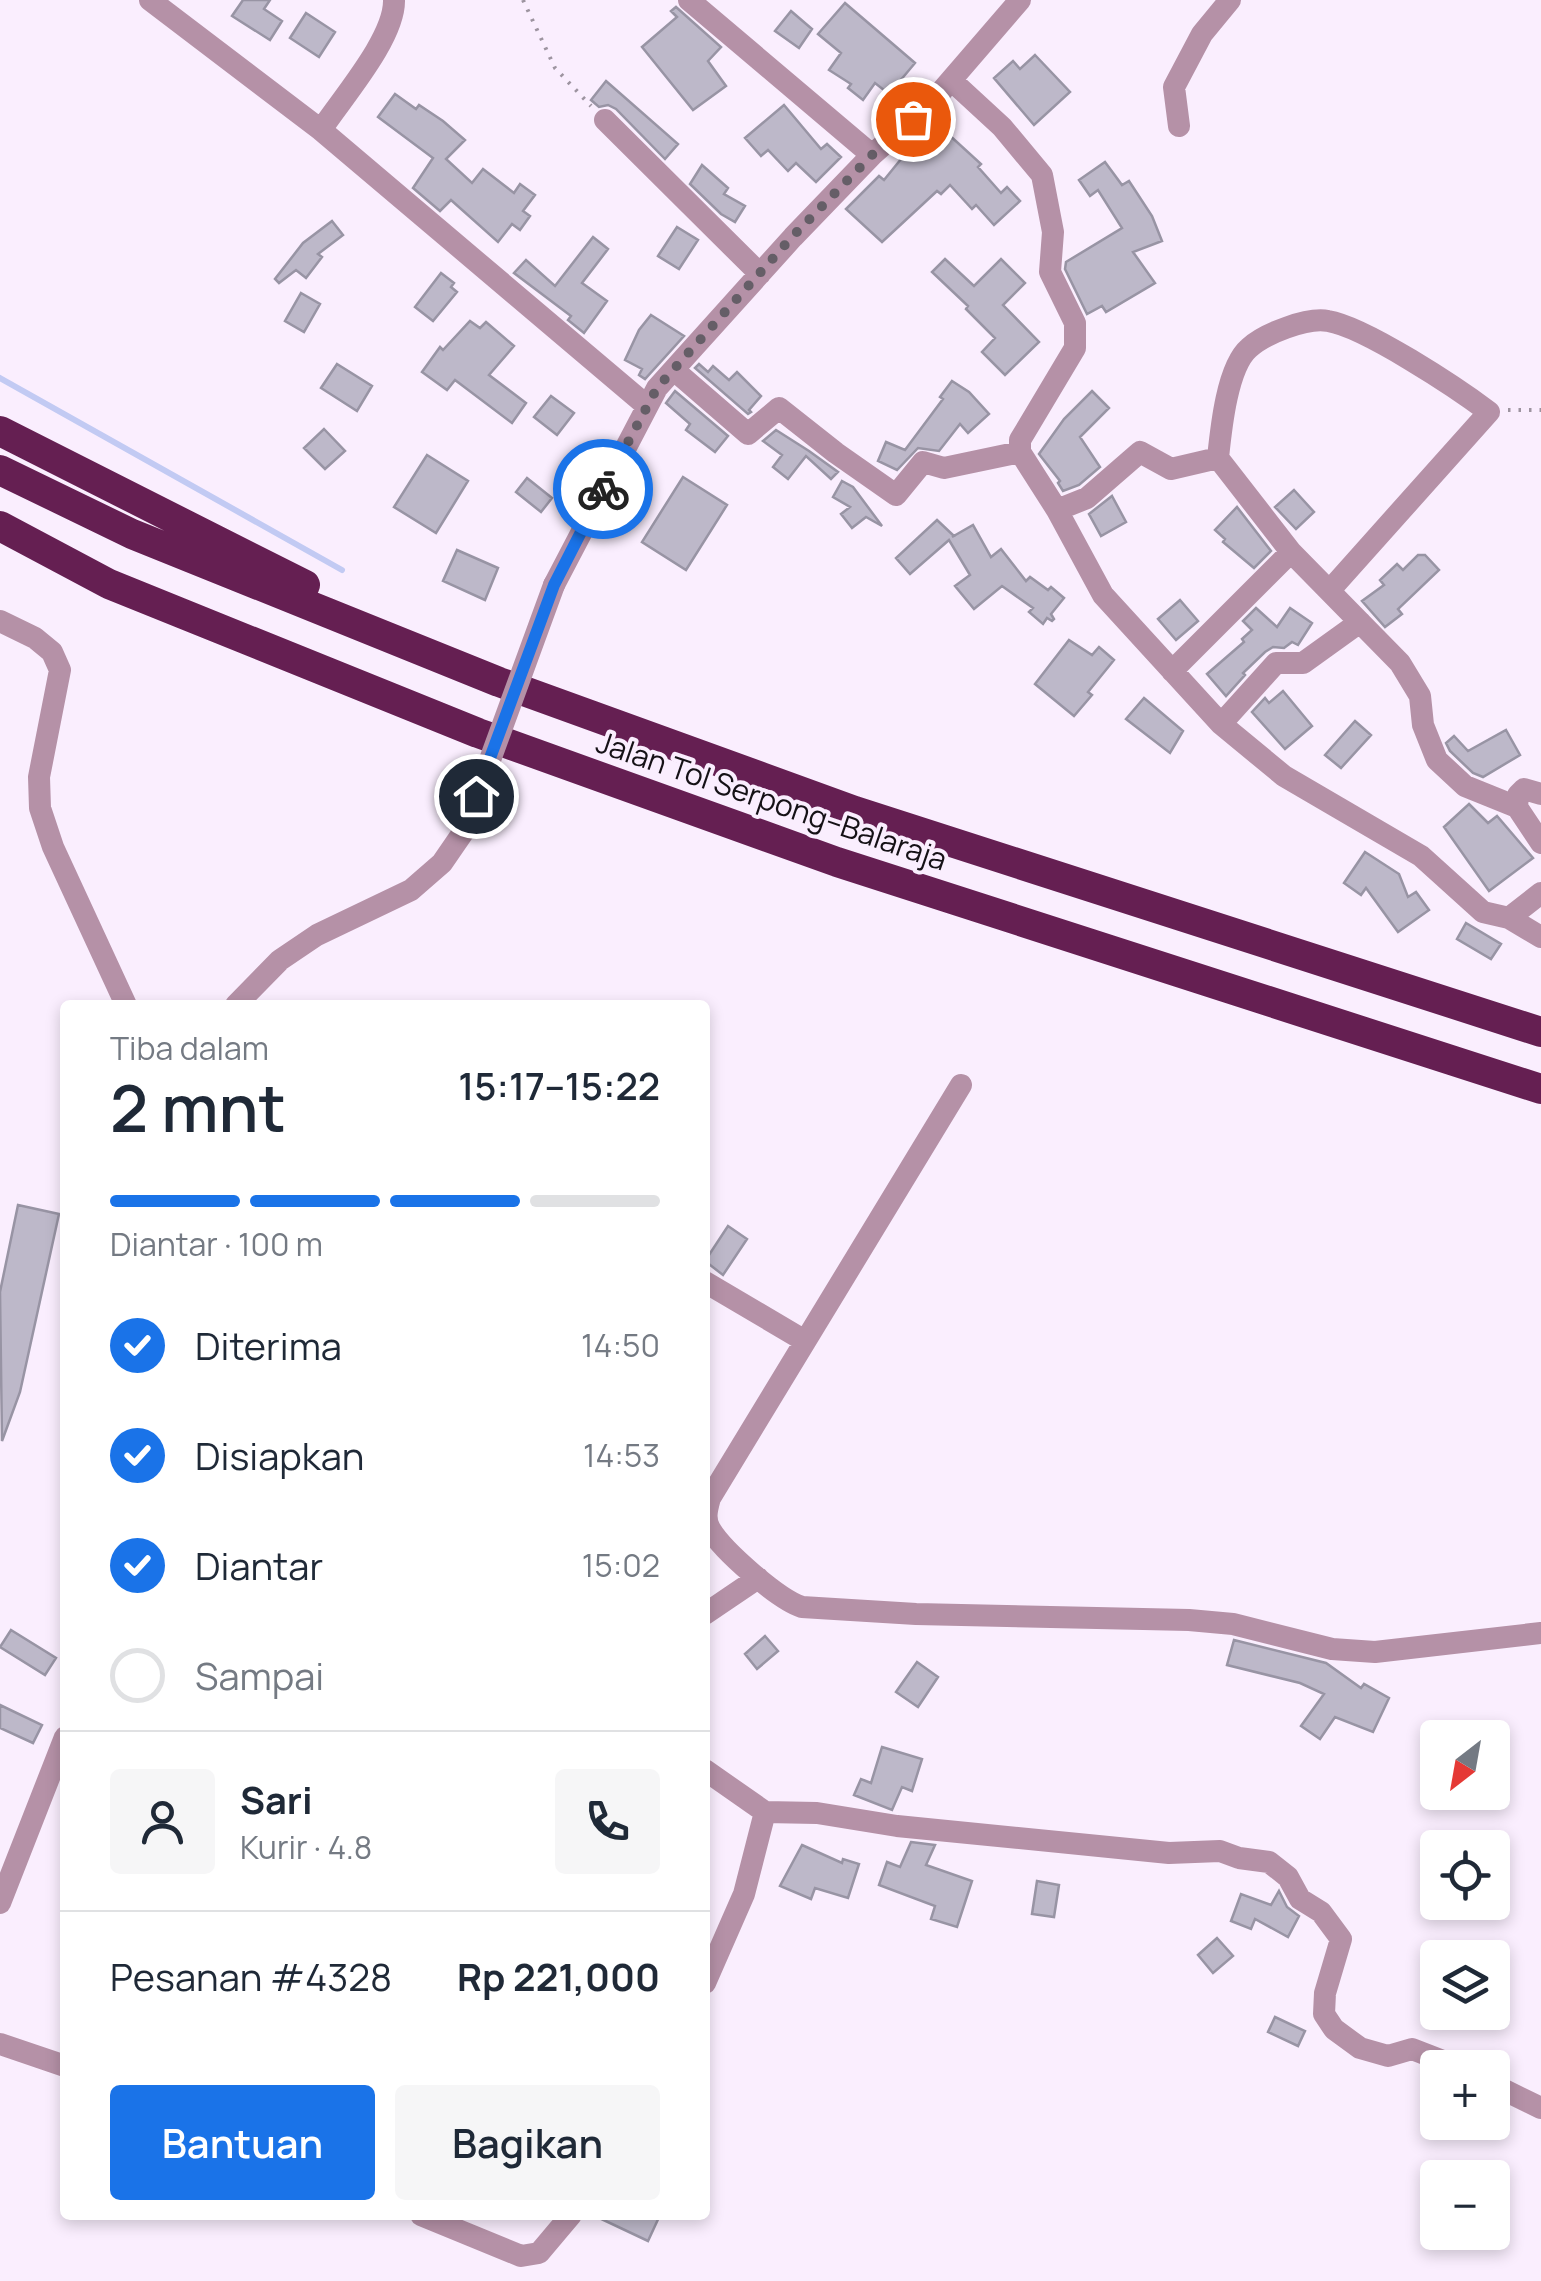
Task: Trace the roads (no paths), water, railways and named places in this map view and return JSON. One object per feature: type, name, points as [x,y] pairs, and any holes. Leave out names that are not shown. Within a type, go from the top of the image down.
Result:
[{"type":"highway","points":[[0,431],[498,682]]},
{"type":"highway","name":"Jalan Tol Serpong–Balaraja","points":[[0,470],[132,534],[498,682],[855,811],[1541,1032]]},
{"type":"highway","name":"Jalan Tol Serpong–Balaraja","points":[[0,526],[109,584],[478,732],[836,862],[1541,1090]]},
{"type":"street","points":[[150,0],[321,130],[647,406]]},
{"type":"street","points":[[321,130],[385,36],[394,0]]},
{"type":"street","points":[[689,0],[872,155]]},
{"type":"street","points":[[242,1000],[280,960],[317,935],[411,890],[442,863],[464,831],[554,585],[647,406],[760,274],[872,155],[952,80],[1020,0]]},
{"type":"street","points":[[1179,126],[1174,87],[1202,34],[1230,0]]},
{"type":"street","points":[[952,80],[1002,127],[1042,175],[1054,232],[1050,272],[1076,322],[1075,348],[1020,440],[1020,452],[1103,595],[1221,724],[1284,776],[1421,856],[1483,912],[1508,918],[1541,936]]},
{"type":"street","points":[[605,120],[760,274]]},
{"type":"street","points":[[1330,590],[1488,412],[1462,392],[1358,332],[1326,320],[1295,324],[1247,349],[1224,398],[1218,458],[1290,552],[1400,662],[1417,689],[1424,725],[1437,760],[1465,786],[1517,807],[1541,843]]},
{"type":"street","points":[[674,370],[748,434],[779,408],[896,495],[923,462],[944,468],[1020,452]]},
{"type":"street","points":[[1057,510],[1087,498],[1140,452],[1172,469],[1218,458]]},
{"type":"street","points":[[1172,671],[1290,552]]},
{"type":"street","points":[[0,621],[35,638],[52,652],[60,670],[38,777],[40,808],[53,847],[124,1000]]},
{"type":"street","points":[[1221,724],[1276,664],[1303,663],[1360,622]]},
{"type":"street","points":[[1517,807],[1518,794],[1524,789],[1540,792]]},
{"type":"street","points":[[1508,918],[1541,894]]},
{"type":"street","points":[[710,1498],[961,1085]]},
{"type":"street","points":[[710,1285],[805,1341]]},
{"type":"street","points":[[710,1529],[784,1602],[802,1607],[916,1614],[1190,1620],[1233,1624],[1332,1649],[1375,1652],[1541,1632]]},
{"type":"street","points":[[710,1611],[758,1578]]},
{"type":"street","points":[[0,1903],[60,1749]]},
{"type":"street","points":[[710,1774],[765,1812],[817,1813],[897,1826],[1169,1853],[1220,1851],[1269,1862],[1288,1877],[1300,1898],[1320,1912],[1341,1939],[1324,1992],[1324,2014],[1334,2029],[1360,2048],[1388,2056],[1412,2049],[1420,2052]]},
{"type":"street","points":[[710,1972],[744,1894],[765,1812]]},
{"type":"street","points":[[0,2044],[60,2064]]},
{"type":"street","points":[[1510,2093],[1541,2108]]},
{"type":"street","points":[[433,2220],[522,2256],[539,2253],[568,2220]]},
{"type":"waterway","points":[[0,378],[342,570]]}]
